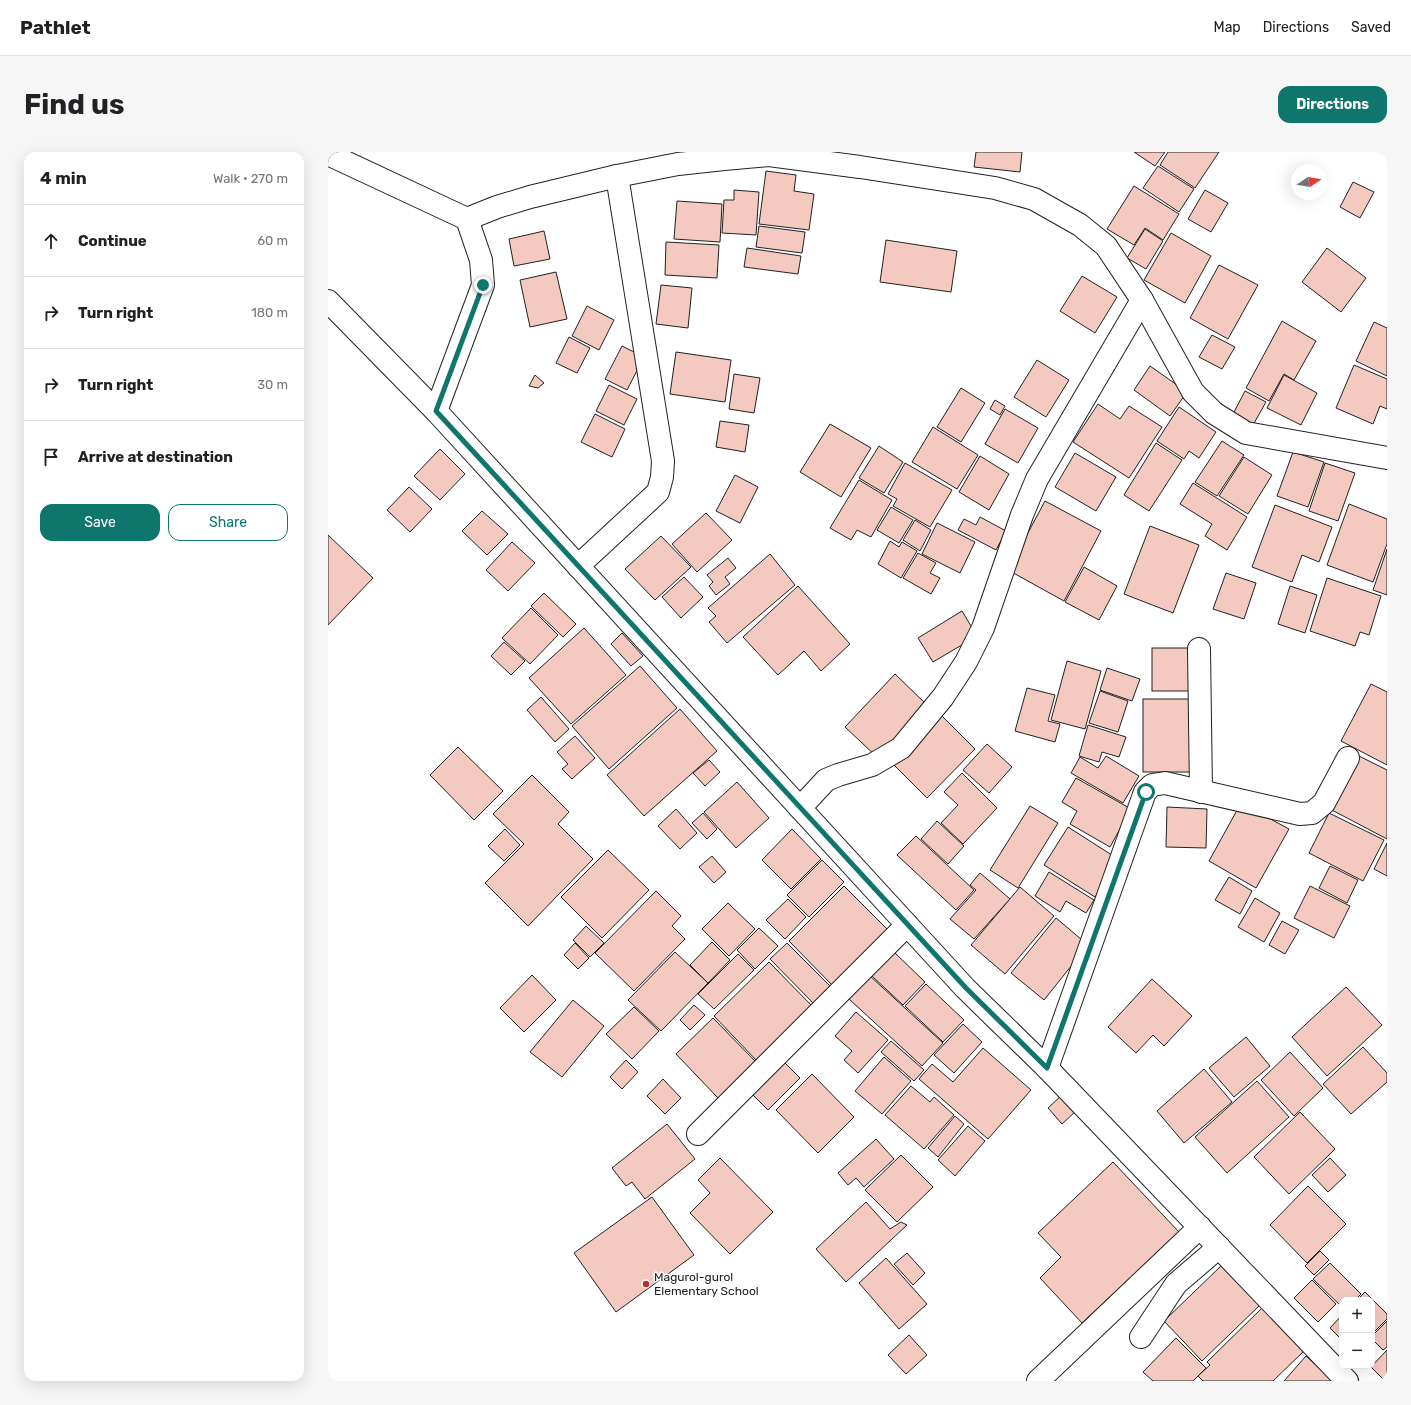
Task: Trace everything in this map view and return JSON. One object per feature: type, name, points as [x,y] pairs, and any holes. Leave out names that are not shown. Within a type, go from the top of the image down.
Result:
[{"type":"street","points":[[328,154],[467,219],[482,260],[483,285],[436,411]]},
{"type":"street","points":[[467,219],[497,207],[530,197],[617,176],[678,164],[769,155],[860,167],[995,188],[1034,199],[1080,225],[1106,246],[1142,300],[1193,392],[1214,413],[1246,433],[1387,458]]},
{"type":"street","points":[[578,566],[658,492],[662,477],[663,461],[617,176]]},
{"type":"street","points":[[800,808],[826,780],[872,765],[901,748],[942,697],[966,662],[983,628],[1022,514],[1036,479],[1142,300]]},
{"type":"street","points":[[328,301],[436,411],[966,988],[1047,1068],[1347,1381]]},
{"type":"street","points":[[1199,649],[1201,792]]},
{"type":"street","points":[[1047,1068],[1146,792],[1152,784],[1165,783],[1300,814],[1312,813],[1324,803],[1348,758]]},
{"type":"street","points":[[698,1134],[907,925]]},
{"type":"street","points":[[1038,1381],[1200,1227]]},
{"type":"street","points":[[1142,1337],[1176,1284],[1188,1272],[1219,1247]]},
{"type":"building","points":[[976,152],[1022,152],[1020,172],[974,167]]},
{"type":"building","points":[[1134,152],[1165,152],[1155,166]]},
{"type":"building","points":[[1168,152],[1219,152],[1195,188],[1160,165]]},
{"type":"building","points":[[1158,166],[1194,189],[1179,212],[1143,188]]},
{"type":"building","points":[[766,171],[796,175],[794,191],[814,194],[809,230],[759,224]]},
{"type":"building","points":[[1353,182],[1374,192],[1360,218],[1340,207]]},
{"type":"building","points":[[1134,186],[1179,214],[1163,240],[1145,228],[1134,245],[1107,229]]},
{"type":"building","points":[[734,190],[759,192],[756,235],[722,233],[724,200],[734,200]]},
{"type":"building","points":[[1205,190],[1228,203],[1211,232],[1188,219]]},
{"type":"building","points":[[677,201],[722,204],[720,242],[674,239]]},
{"type":"building","points":[[759,226],[805,232],[802,253],[756,247]]},
{"type":"building","points":[[1145,229],[1163,241],[1146,269],[1127,258]]},
{"type":"building","points":[[544,231],[550,259],[514,266],[509,239]]},
{"type":"building","points":[[1171,233],[1211,256],[1185,303],[1144,280]]},
{"type":"building","points":[[886,240],[957,251],[951,292],[880,282]]},
{"type":"building","points":[[666,242],[719,245],[717,278],[665,275]]},
{"type":"building","points":[[747,248],[801,256],[798,274],[744,267]]},
{"type":"building","points":[[1327,248],[1366,278],[1341,312],[1302,282]]},
{"type":"building","points":[[1219,265],[1258,285],[1228,339],[1190,318]]},
{"type":"building","points":[[556,272],[567,319],[530,327],[520,280]]},
{"type":"building","points":[[1082,276],[1117,297],[1095,333],[1060,311]]},
{"type":"building","points":[[661,285],[692,288],[688,328],[656,324]]},
{"type":"building","points":[[587,306],[614,320],[599,350],[572,336]]},
{"type":"building","points":[[1282,321],[1316,341],[1294,380],[1284,374],[1269,401],[1246,388]]},
{"type":"building","points":[[1374,322],[1387,328],[1387,376],[1356,361]]},
{"type":"building","points":[[1212,335],[1235,347],[1222,369],[1199,357]]},
{"type":"building","points":[[569,337],[590,348],[577,373],[556,363]]},
{"type":"building","points":[[622,346],[644,357],[627,390],[605,379]]},
{"type":"building","points":[[676,352],[731,360],[725,402],[670,394]]},
{"type":"building","points":[[1037,360],[1069,380],[1046,417],[1014,397]]},
{"type":"building","points":[[1354,365],[1387,379],[1387,409],[1380,406],[1373,424],[1336,408]]},
{"type":"building","points":[[1150,366],[1187,392],[1170,416],[1134,390]]},
{"type":"building","points":[[734,374],[760,378],[754,413],[729,409]]},
{"type":"building","points":[[535,375],[544,383],[538,388],[529,386]]},
{"type":"building","points":[[1284,375],[1317,393],[1301,425],[1267,408]]},
{"type":"building","points":[[609,385],[637,399],[624,425],[596,411]]},
{"type":"building","points":[[961,388],[985,403],[961,442],[937,427]]},
{"type":"building","points":[[1245,391],[1266,402],[1253,425],[1233,414]]},
{"type":"building","points":[[995,400],[1005,406],[1000,415],[990,409]]},
{"type":"building","points":[[1098,404],[1120,419],[1129,406],[1162,427],[1129,478],[1073,442]]},
{"type":"building","points":[[1179,407],[1216,432],[1199,458],[1189,451],[1184,459],[1157,441]]},
{"type":"building","points":[[1005,409],[1038,428],[1018,463],[985,444]]},
{"type":"building","points":[[595,414],[625,429],[612,457],[581,442]]},
{"type":"building","points":[[720,421],[749,425],[745,452],[716,447]]},
{"type":"building","points":[[830,424],[871,448],[841,497],[800,472]]},
{"type":"building","points":[[933,427],[978,455],[957,489],[912,462]]},
{"type":"building","points":[[1222,441],[1244,455],[1217,496],[1195,482]]},
{"type":"building","points":[[1156,443],[1182,460],[1149,511],[1124,495]]},
{"type":"building","points":[[879,446],[903,462],[884,493],[859,478]]},
{"type":"building","points":[[440,449],[465,474],[440,500],[414,476]]},
{"type":"building","points":[[1293,452],[1324,462],[1308,507],[1277,496]]},
{"type":"building","points":[[1075,453],[1116,477],[1096,511],[1055,487]]},
{"type":"building","points":[[980,456],[1009,474],[989,510],[959,492]]},
{"type":"building","points":[[1244,457],[1272,475],[1248,514],[1219,496]]},
{"type":"building","points":[[905,463],[952,490],[930,527],[893,506],[897,499],[888,494]]},
{"type":"building","points":[[1325,463],[1355,473],[1338,521],[1309,511]]},
{"type":"building","points":[[735,475],[758,487],[740,523],[716,511]]},
{"type":"building","points":[[859,480],[892,500],[871,537],[857,530],[851,540],[830,528]]},
{"type":"building","points":[[1193,483],[1247,517],[1227,550],[1205,536],[1212,524],[1180,504]]},
{"type":"building","points":[[409,487],[432,509],[410,532],[387,510]]},
{"type":"building","points":[[1045,501],[1101,531],[1064,601],[1008,570]]},
{"type":"building","points":[[1349,504],[1387,519],[1387,544],[1373,582],[1327,565]]},
{"type":"building","points":[[1275,505],[1332,527],[1319,562],[1302,555],[1292,582],[1252,567]]},
{"type":"building","points":[[891,507],[913,520],[899,543],[877,530]]},
{"type":"building","points":[[482,511],[508,534],[487,555],[462,531]]},
{"type":"building","points":[[706,513],[732,540],[697,572],[672,544]]},
{"type":"building","points":[[980,517],[1006,531],[996,550],[958,530],[964,519],[976,525]]},
{"type":"building","points":[[915,520],[931,530],[920,551],[903,540]]},
{"type":"building","points":[[937,523],[975,542],[960,573],[922,554]]},
{"type":"building","points":[[1150,526],[1199,545],[1173,613],[1124,594]]},
{"type":"building","points":[[328,535],[373,578],[328,625]]},
{"type":"building","points":[[661,536],[691,567],[655,600],[625,569]]},
{"type":"building","points":[[890,541],[899,547],[902,542],[917,551],[901,578],[878,564]]},
{"type":"building","points":[[512,542],[535,563],[508,591],[486,570]]},
{"type":"building","points":[[1387,549],[1387,595],[1373,590]]},
{"type":"building","points":[[918,553],[936,563],[930,573],[940,578],[931,594],[903,578]]},
{"type":"building","points":[[770,554],[795,585],[727,643],[709,622],[716,616],[708,608]]},
{"type":"building","points":[[728,558],[736,568],[725,577],[730,584],[716,595],[709,586],[713,582],[707,575]]},
{"type":"building","points":[[1084,567],[1117,586],[1099,620],[1065,602]]},
{"type":"building","points":[[1226,573],[1256,583],[1244,619],[1213,609]]},
{"type":"building","points":[[684,577],[703,597],[681,618],[662,597]]},
{"type":"building","points":[[1327,578],[1381,596],[1369,635],[1360,632],[1355,646],[1310,631]]},
{"type":"building","points":[[798,586],[850,644],[821,671],[804,651],[778,675],[743,637]]},
{"type":"building","points":[[1290,586],[1317,595],[1305,633],[1278,624]]},
{"type":"building","points":[[544,593],[576,624],[563,637],[531,606]]},
{"type":"building","points":[[531,608],[558,635],[530,664],[502,638]]},
{"type":"building","points":[[962,611],[977,636],[933,662],[918,638]]},
{"type":"building","points":[[584,628],[626,675],[571,724],[529,678]]},
{"type":"building","points":[[622,633],[643,656],[631,666],[611,644]]},
{"type":"building","points":[[504,642],[525,661],[511,675],[491,656]]},
{"type":"building","points":[[1152,648],[1197,648],[1197,691],[1152,691]]},
{"type":"building","points":[[1067,661],[1101,671],[1085,729],[1051,720]]},
{"type":"building","points":[[640,666],[677,708],[609,769],[572,726]]},
{"type":"building","points":[[1107,668],[1140,679],[1132,701],[1100,690]]},
{"type":"building","points":[[895,674],[928,706],[878,758],[845,727]]},
{"type":"building","points":[[1371,684],[1387,692],[1387,765],[1341,741]]},
{"type":"building","points":[[1027,688],[1055,695],[1048,721],[1060,724],[1055,742],[1015,731]]},
{"type":"building","points":[[1100,691],[1128,701],[1118,732],[1089,723]]},
{"type":"building","points":[[541,697],[569,729],[555,742],[527,710]]},
{"type":"building","points":[[1143,699],[1198,699],[1198,772],[1143,772]]},
{"type":"building","points":[[680,709],[717,751],[644,816],[607,775]]},
{"type":"building","points":[[941,715],[975,749],[927,798],[893,764]]},
{"type":"building","points":[[1088,725],[1126,737],[1119,757],[1102,752],[1099,762],[1079,756]]},
{"type":"building","points":[[575,736],[595,758],[572,779],[562,769],[568,764],[557,752]]},
{"type":"building","points":[[987,744],[1012,767],[989,793],[963,770]]},
{"type":"building","points":[[458,747],[503,791],[474,820],[430,775]]},
{"type":"building","points":[[1357,755],[1387,770],[1387,839],[1330,809]]},
{"type":"building","points":[[1106,756],[1139,776],[1123,803],[1071,773],[1080,757],[1098,768]]},
{"type":"building","points":[[709,760],[720,772],[705,786],[693,773]]},
{"type":"building","points":[[962,773],[997,808],[963,844],[941,823],[958,805],[944,792]]},
{"type":"building","points":[[532,775],[569,812],[558,824],[593,859],[528,926],[485,883],[524,844],[493,814]]},
{"type":"building","points":[[1076,778],[1131,809],[1110,847],[1070,824],[1077,811],[1062,802]]},
{"type":"building","points":[[737,782],[769,818],[736,848],[704,812]]},
{"type":"building","points":[[1241,803],[1289,829],[1256,888],[1209,861]]},
{"type":"building","points":[[1030,806],[1058,823],[1018,888],[990,870]]},
{"type":"building","points":[[1167,807],[1207,809],[1206,848],[1166,847]]},
{"type":"building","points":[[676,809],[697,833],[680,849],[658,826]]},
{"type":"building","points":[[703,813],[717,829],[707,839],[692,823]]},
{"type":"building","points":[[1329,813],[1384,840],[1363,881],[1309,853]]},
{"type":"building","points":[[937,821],[964,846],[948,864],[921,839]]},
{"type":"building","points":[[1068,827],[1118,859],[1095,897],[1044,865]]},
{"type":"building","points":[[505,829],[520,845],[504,861],[488,846]]},
{"type":"building","points":[[792,829],[821,859],[791,889],[762,860]]},
{"type":"building","points":[[916,836],[974,890],[956,910],[897,855]]},
{"type":"building","points":[[1387,843],[1387,876],[1374,869]]},
{"type":"building","points":[[608,850],[649,890],[602,938],[561,897]]},
{"type":"building","points":[[712,856],[726,872],[714,883],[699,867]]},
{"type":"building","points":[[822,860],[844,882],[809,917],[787,895]]},
{"type":"building","points":[[1330,866],[1358,880],[1347,903],[1319,888]]},
{"type":"building","points":[[1049,872],[1094,900],[1086,913],[1066,901],[1060,912],[1035,896]]},
{"type":"building","points":[[980,873],[1010,899],[974,939],[950,919],[976,890],[970,885]]},
{"type":"building","points":[[1229,877],[1252,891],[1240,914],[1215,900]]},
{"type":"building","points":[[844,886],[887,929],[832,985],[789,941]]},
{"type":"building","points":[[1310,886],[1350,906],[1334,938],[1294,918]]},
{"type":"building","points":[[1020,887],[1054,916],[1005,974],[971,945]]},
{"type":"building","points":[[656,891],[681,916],[672,926],[685,939],[634,991],[595,953]]},
{"type":"building","points":[[1255,898],[1280,913],[1264,942],[1238,927]]},
{"type":"building","points":[[788,899],[806,917],[785,939],[766,920]]},
{"type":"building","points":[[728,903],[755,929],[729,956],[702,929]]},
{"type":"building","points":[[1056,918],[1088,945],[1044,1000],[1011,973]]},
{"type":"building","points":[[1282,921],[1299,930],[1285,954],[1269,945]]},
{"type":"building","points":[[586,926],[604,943],[590,957],[573,940]]},
{"type":"building","points":[[759,928],[778,946],[755,969],[737,950]]},
{"type":"building","points":[[712,942],[730,960],[708,983],[690,965]]},
{"type":"building","points":[[575,943],[589,958],[578,969],[564,955]]},
{"type":"building","points":[[787,943],[831,987],[814,1004],[770,959]]},
{"type":"building","points":[[675,952],[708,983],[661,1031],[628,1000]]},
{"type":"building","points":[[894,952],[925,982],[903,1005],[872,976]]},
{"type":"building","points":[[738,954],[754,970],[714,1009],[698,994]]},
{"type":"building","points":[[769,962],[812,1006],[757,1061],[714,1016]]},
{"type":"building","points":[[532,975],[556,1000],[524,1032],[500,1008]]},
{"type":"building","points":[[870,976],[943,1043],[922,1066],[849,999]]},
{"type":"building","points":[[1152,979],[1192,1016],[1164,1046],[1153,1035],[1136,1053],[1108,1027]]},
{"type":"building","points":[[926,984],[964,1020],[943,1042],[905,1006]]},
{"type":"building","points":[[1346,987],[1382,1025],[1327,1076],[1292,1037]]},
{"type":"building","points":[[573,1000],[604,1026],[562,1077],[530,1052]]},
{"type":"building","points":[[694,1005],[705,1015],[690,1030],[680,1020]]},
{"type":"building","points":[[634,1007],[659,1031],[632,1059],[606,1034]]},
{"type":"building","points":[[856,1012],[888,1040],[858,1073],[844,1060],[852,1051],[835,1036]]},
{"type":"building","points":[[713,1018],[755,1061],[718,1098],[676,1054]]},
{"type":"building","points":[[963,1024],[982,1042],[954,1073],[934,1055]]},
{"type":"building","points":[[1246,1037],[1270,1066],[1234,1097],[1209,1068]]},
{"type":"building","points":[[891,1041],[924,1070],[914,1081],[881,1052]]},
{"type":"building","points":[[1363,1047],[1387,1073],[1387,1082],[1351,1114],[1323,1084]]},
{"type":"building","points":[[983,1048],[1031,1090],[988,1139],[919,1079],[932,1064],[953,1082]]},
{"type":"building","points":[[1290,1052],[1323,1088],[1294,1116],[1261,1080]]},
{"type":"building","points":[[884,1057],[911,1081],[882,1114],[855,1091]]},
{"type":"building","points":[[626,1060],[638,1072],[622,1089],[610,1077]]},
{"type":"building","points":[[785,1063],[800,1078],[768,1110],[753,1095]]},
{"type":"building","points":[[1204,1069],[1232,1102],[1184,1143],[1157,1111]]},
{"type":"building","points":[[812,1074],[854,1117],[818,1153],[776,1110]]},
{"type":"building","points":[[663,1079],[681,1098],[665,1114],[647,1096]]},
{"type":"building","points":[[1257,1081],[1289,1117],[1227,1173],[1195,1137]]},
{"type":"building","points":[[911,1086],[930,1102],[934,1097],[954,1115],[924,1149],[885,1115]]},
{"type":"building","points":[[1062,1095],[1076,1111],[1062,1124],[1048,1108]]},
{"type":"building","points":[[1300,1112],[1335,1149],[1289,1194],[1254,1157]]},
{"type":"building","points":[[955,1116],[964,1124],[938,1157],[928,1148]]},
{"type":"building","points":[[667,1124],[695,1159],[645,1199],[632,1182],[626,1186],[612,1168]]},
{"type":"building","points":[[968,1126],[985,1141],[955,1176],[938,1160]]},
{"type":"building","points":[[876,1139],[894,1159],[864,1187],[856,1178],[848,1185],[838,1173]]},
{"type":"building","points":[[901,1155],[933,1187],[897,1222],[865,1190]]},
{"type":"building","points":[[720,1158],[773,1212],[730,1254],[690,1213],[710,1193],[698,1180]]},
{"type":"building","points":[[1330,1158],[1346,1175],[1328,1192],[1312,1175]]},
{"type":"building","points":[[1113,1162],[1179,1232],[1082,1323],[1040,1278],[1061,1257],[1038,1233]]},
{"type":"building","points":[[1308,1186],[1346,1224],[1307,1263],[1270,1225]]},
{"type":"building","points":[[652,1197],[694,1255],[616,1312],[574,1253]]},
{"type":"building","points":[[866,1202],[890,1229],[901,1222],[907,1225],[846,1282],[816,1249]]},
{"type":"building","points":[[1320,1251],[1329,1260],[1314,1275],[1305,1266]]},
{"type":"building","points":[[907,1253],[925,1273],[913,1285],[894,1264]]},
{"type":"building","points":[[886,1258],[927,1304],[899,1329],[859,1283]]},
{"type":"building","points":[[1330,1263],[1361,1294],[1358,1297],[1339,1297],[1339,1304],[1313,1279]]},
{"type":"building","points":[[1222,1265],[1260,1305],[1202,1361],[1164,1321]]},
{"type":"building","points":[[1312,1280],[1336,1304],[1318,1322],[1294,1298]]},
{"type":"building","points":[[1365,1292],[1370,1297],[1360,1297]]},
{"type":"building","points":[[1375,1302],[1387,1314],[1387,1319],[1375,1331]]},
{"type":"building","points":[[1262,1308],[1304,1351],[1273,1381],[1203,1381],[1198,1376],[1210,1365],[1207,1362]]},
{"type":"building","points":[[1339,1318],[1339,1337],[1330,1328]]},
{"type":"building","points":[[1387,1321],[1387,1347],[1383,1350],[1375,1342],[1375,1333]]},
{"type":"building","points":[[909,1335],[927,1355],[906,1374],[888,1355]]},
{"type":"building","points":[[1176,1338],[1206,1368],[1193,1381],[1153,1381],[1143,1372]]},
{"type":"building","points":[[1387,1350],[1387,1381],[1385,1381],[1373,1369],[1375,1369],[1375,1363]]},
{"type":"building","points":[[1306,1356],[1333,1381],[1284,1381]]},
{"type":"place","name":"Magurol-gurol Elementary School","points":[[646,1284]]},
{"type":"route","points":[[483,285],[436,411],[907,925],[966,988],[1047,1068],[1146,792]]}]
